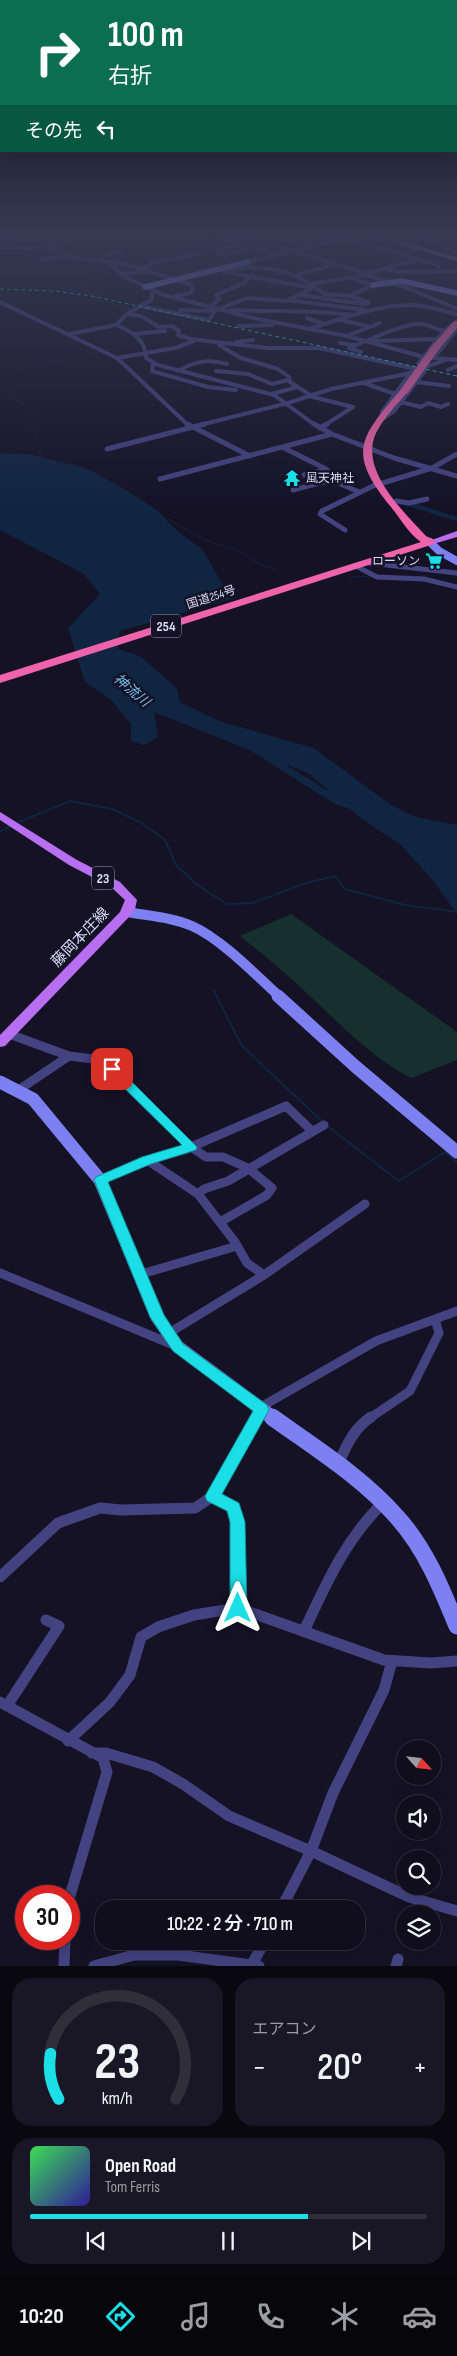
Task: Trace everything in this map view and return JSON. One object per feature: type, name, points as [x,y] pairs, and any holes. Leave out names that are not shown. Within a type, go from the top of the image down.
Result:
[{"type":"highway","points":[[430,542],[422,538],[378,485],[368,463],[368,446],[370,439],[404,386],[454,326]]},
{"type":"highway","points":[[378,485],[396,501],[428,536],[430,542]]},
{"type":"highway","name":"国道254号","points":[[0,679],[430,542]]},
{"type":"main road","points":[[430,542],[457,534]]},
{"type":"main road","name":"藤岡本庄線","points":[[0,815],[85,870],[115,882],[126,892],[131,900],[127,912],[5,1038]]},
{"type":"street","points":[[51,326],[117,358],[192,427],[250,456]]},
{"type":"street","points":[[69,334],[112,326]]},
{"type":"street","points":[[118,326],[135,334],[177,330]]},
{"type":"street","points":[[156,326],[172,326],[177,330],[178,335],[198,340],[267,348],[319,348],[425,371],[394,411],[382,420]]},
{"type":"street","points":[[238,326],[256,326]]},
{"type":"street","points":[[299,326],[370,341],[424,356],[457,360]]},
{"type":"street","points":[[312,328],[319,326]]},
{"type":"street","points":[[347,336],[370,326],[393,331]]},
{"type":"street","points":[[336,348],[351,348],[393,331],[415,326]]},
{"type":"street","points":[[426,326],[435,330],[444,331]]},
{"type":"street","points":[[434,358],[444,331],[452,326]]},
{"type":"street","points":[[426,366],[418,364],[438,344],[450,338],[457,329]]},
{"type":"street","points":[[135,334],[146,352],[146,358],[153,362],[206,380],[271,394],[288,403],[320,428],[332,434],[368,446],[394,458],[457,476]]},
{"type":"street","points":[[428,335],[438,344]]},
{"type":"street","points":[[450,338],[457,338]]},
{"type":"street","points":[[117,358],[175,348],[198,340]]},
{"type":"street","points":[[228,344],[253,340]]},
{"type":"street","points":[[370,341],[438,344]]},
{"type":"street","points":[[217,343],[230,353],[278,369],[288,376],[288,380],[309,395],[353,407],[320,428]]},
{"type":"street","points":[[340,343],[360,345]]},
{"type":"street","points":[[393,348],[408,343],[415,345]]},
{"type":"street","points":[[351,348],[366,354]]},
{"type":"street","points":[[403,351],[409,348]]},
{"type":"street","points":[[197,383],[206,380],[227,364],[243,358]]},
{"type":"street","points":[[167,375],[208,359],[227,364]]},
{"type":"street","points":[[107,449],[288,403],[309,395],[408,374],[416,369],[447,360]]},
{"type":"street","points":[[153,362],[152,371],[216,388],[258,390]]},
{"type":"street","points":[[448,370],[457,366]]},
{"type":"street","points":[[216,371],[248,374],[272,384],[288,380]]},
{"type":"street","points":[[241,378],[248,374]]},
{"type":"street","points":[[404,386],[408,374]]},
{"type":"street","points":[[408,374],[417,381],[449,386]]},
{"type":"street","points":[[376,380],[404,386]]},
{"type":"street","points":[[382,420],[382,412],[395,394],[404,386],[417,381]]},
{"type":"street","points":[[364,383],[395,394]]},
{"type":"street","points":[[271,394],[298,387]]},
{"type":"street","points":[[401,402],[421,406],[428,403],[441,407],[448,404]]},
{"type":"street","points":[[326,405],[350,410]]},
{"type":"street","points":[[160,479],[332,434]]},
{"type":"street","points":[[282,447],[326,469],[338,483]]},
{"type":"street","points":[[345,530],[340,525],[320,514],[328,506],[359,492],[432,468],[457,454]]},
{"type":"street","points":[[304,475],[326,469]]},
{"type":"street","points":[[293,490],[323,482],[338,483],[359,492]]},
{"type":"street","points":[[396,501],[409,503],[426,499]]},
{"type":"street","points":[[430,542],[439,551],[457,561]]},
{"type":"street","points":[[337,572],[369,564],[399,553],[401,550]]},
{"type":"street","points":[[369,564],[457,573]]},
{"type":"street","points":[[358,567],[377,577],[424,579],[457,586]]},
{"type":"street","points":[[127,912],[175,920],[194,927],[235,956],[356,1067],[457,1152]]},
{"type":"street","points":[[5,1038],[69,1056],[102,1060],[191,1147],[206,1157],[223,1157],[248,1168],[272,1188],[267,1196],[220,1222]]},
{"type":"street","points":[[17,1091],[69,1056]]},
{"type":"street","points":[[0,1082],[33,1099],[100,1180],[138,1275],[158,1317],[178,1347]]},
{"type":"street","points":[[100,1180],[147,1160],[191,1147],[286,1106],[312,1131]]},
{"type":"street","points":[[198,1194],[204,1189],[228,1181],[324,1125]]},
{"type":"street","points":[[147,1160],[198,1194],[220,1222],[247,1263],[264,1274]]},
{"type":"street","points":[[168,1333],[264,1274],[365,1204]]},
{"type":"street","points":[[138,1275],[237,1246]]},
{"type":"street","points":[[0,1273],[178,1347],[337,1465],[384,1502],[404,1524],[432,1566],[457,1626]]},
{"type":"street","points":[[0,1577],[58,1523],[100,1508],[121,1510],[195,1508],[213,1496],[262,1410],[273,1399],[376,1341],[457,1311]]},
{"type":"street","points":[[337,1465],[350,1436],[361,1424],[410,1391],[439,1333],[435,1319]]},
{"type":"street","points":[[213,1496],[234,1508],[238,1522],[238,1608]]},
{"type":"street","points":[[304,1631],[347,1545],[364,1522],[384,1502]]},
{"type":"street","points":[[68,1741],[110,1702],[130,1675],[141,1637],[158,1627],[194,1615],[238,1608],[384,1660],[431,1663],[457,1661]]},
{"type":"street","points":[[46,1620],[59,1626],[4,1704],[68,1741],[103,1758],[107,1772],[73,1885]]},
{"type":"street","points":[[286,1900],[311,1851],[333,1792],[384,1690],[392,1661]]},
{"type":"street","points":[[92,1753],[106,1753],[153,1767],[183,1784],[230,1816],[311,1851],[409,1897],[457,1911]]},
{"type":"street","points":[[64,1966],[65,1950]]},
{"type":"street","points":[[94,1966],[134,1955],[178,1955],[254,1966],[261,1950]]},
{"type":"green space","points":[[291,914],[457,1032],[457,1060],[411,1078],[397,1070],[358,1041],[293,980],[240,936]]},
{"type":"water","points":[[0,453],[28,454],[92,471],[157,510],[176,530],[203,550],[231,599],[120,631],[118,649],[140,656],[177,688],[180,702],[219,721],[314,748],[391,805],[416,817],[457,825],[457,914],[431,878],[400,844],[363,820],[308,773],[154,712],[158,737],[144,745],[131,741],[131,724],[112,701],[85,682],[68,628],[100,594],[84,574],[0,530]]},
{"type":"waterway","points":[[0,374],[138,343],[135,337]]},
{"type":"waterway","points":[[0,384],[13,392],[12,397],[37,413],[27,422],[43,447],[39,452],[44,459]]},
{"type":"waterway","points":[[406,503],[457,519]]},
{"type":"waterway","points":[[164,517],[205,540],[239,551],[260,565],[275,569]]},
{"type":"waterway","points":[[350,577],[370,576]]},
{"type":"waterway","name":"神流川","points":[[252,747],[339,802],[357,808]]},
{"type":"waterway","points":[[19,822],[70,801],[112,809],[140,822],[165,840],[176,865],[196,884],[227,904],[253,903],[306,883],[335,876],[345,889],[405,905],[457,912]]},
{"type":"waterway","points":[[0,831],[11,826]]},
{"type":"waterway","points":[[214,991],[242,1046],[323,1122]]},
{"type":"waterway","points":[[326,1125],[399,1181],[445,1152],[457,1162]]},
{"type":"railway","points":[[228,326],[457,376]]},
{"type":"place","name":"風天神社","points":[[292,478]]},
{"type":"place","name":"ローソン","points":[[434,561]]},
{"type":"route","points":[[112,1069],[191,1147],[147,1160],[100,1180],[138,1275],[158,1317],[178,1347],[262,1410],[256,1417],[213,1496],[234,1508],[238,1522],[238,1608]]}]
